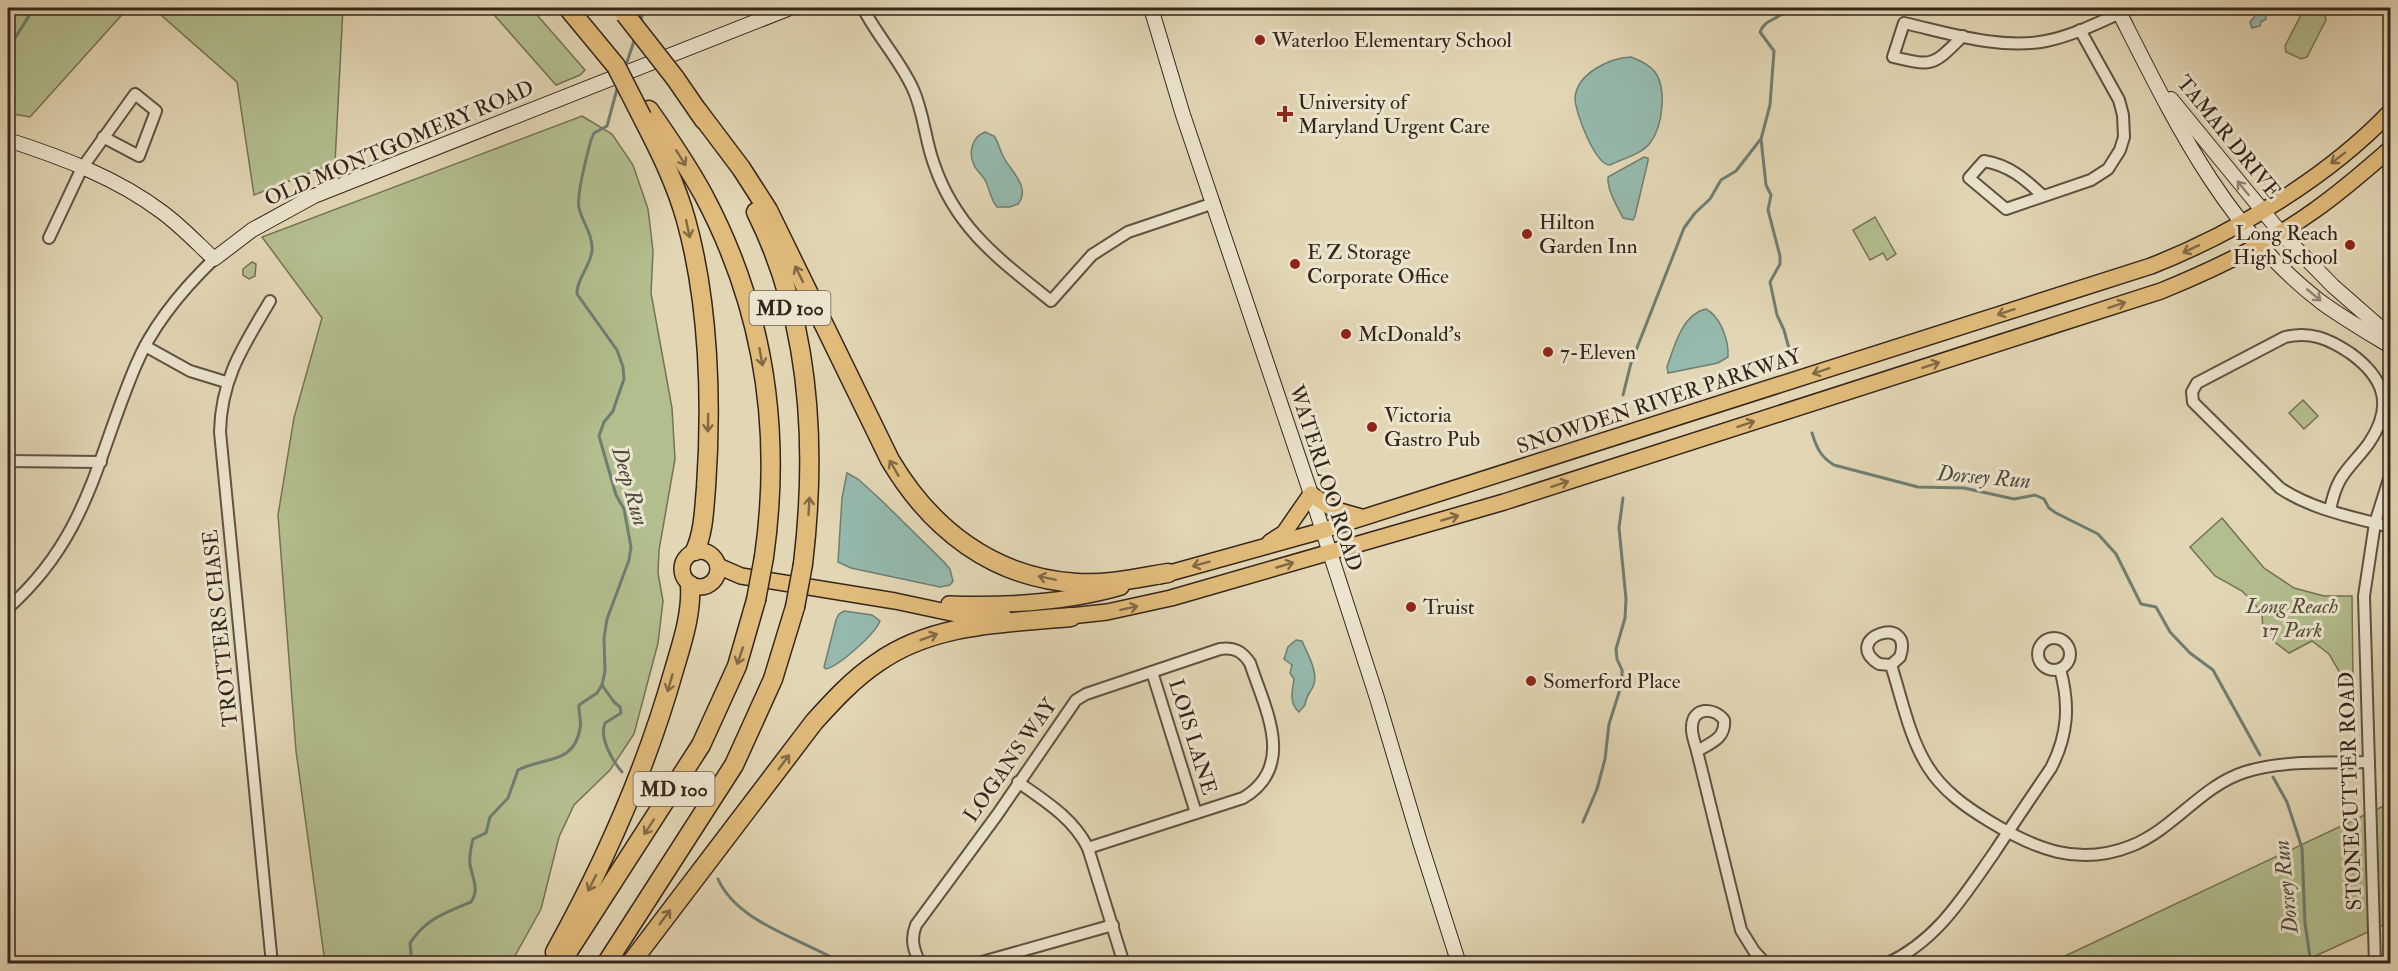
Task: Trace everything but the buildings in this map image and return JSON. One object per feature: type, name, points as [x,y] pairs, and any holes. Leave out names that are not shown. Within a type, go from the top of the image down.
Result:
[{"type":"highway","points":[[568,8],[612,60],[646,113],[687,220],[701,305],[709,417],[702,533],[695,551]]},
{"type":"highway","name":"MD 100","points":[[606,963],[734,765],[773,679],[795,607],[803,564],[811,481],[807,396],[790,304],[758,216],[736,172],[698,111],[623,10]]},
{"type":"highway","points":[[698,111],[741,168],[768,210],[895,470],[907,489],[942,528],[966,546],[990,559],[1045,578],[1076,583],[1106,583],[1168,573]]},
{"type":"highway","name":"MD 100","points":[[560,963],[701,745],[736,666],[756,600],[770,517],[771,439],[768,398],[752,315],[738,272],[703,193],[646,113]]},
{"type":"highway","points":[[549,963],[612,843],[649,752],[679,653],[690,606],[690,585]]},
{"type":"highway","points":[[630,963],[814,723],[834,699],[878,662],[932,636],[958,629],[1071,617]]},
{"type":"main road","name":"SNOWDEN RIVER PARKWAY","points":[[895,601],[957,604],[1056,600],[1107,591],[1321,531],[2151,266],[2189,251],[2262,211],[2331,163],[2391,112]]},
{"type":"main road","name":"SNOWDEN RIVER PARKWAY","points":[[695,551],[707,552],[716,560],[716,573],[895,601],[956,614],[1005,618],[1071,617],[1139,606],[1504,502],[2161,291],[2198,276],[2281,233],[2315,210],[2391,149]]},
{"type":"main road","points":[[1262,547],[1284,532],[1311,494],[1333,509],[1364,517]]},
{"type":"main road","points":[[695,551],[690,553],[682,563],[682,575],[690,585],[701,588],[716,573]]},
{"type":"street","name":"OLD MONTGOMERY ROAD","points":[[8,608],[38,576],[69,535],[84,506],[128,385],[145,346],[186,287],[213,259],[252,230],[314,196],[790,8]]},
{"type":"street","points":[[863,8],[914,90],[935,167],[962,219],[976,238],[993,254],[1051,301],[1092,255],[1121,237],[1156,222],[1214,203]]},
{"type":"street","name":"WATERLOO ROAD","points":[[1151,8],[1183,115],[1377,698],[1459,963]]},
{"type":"street","points":[[1963,36],[1938,60],[1930,63],[1922,64],[1893,57],[1904,23],[2002,43],[2032,43],[2047,41],[2080,30],[2118,10]]},
{"type":"street","name":"TAMAR DRIVE","points":[[2118,10],[2194,154],[2260,245],[2320,301],[2391,346]]},
{"type":"street","points":[[2043,195],[2016,172],[1995,163],[1984,161],[1969,178],[2006,209],[2100,175],[2114,161],[2124,137],[2123,115],[2118,100],[2080,30]]},
{"type":"street","name":"TAMAR DRIVE","points":[[2143,60],[2182,114],[2281,233],[2333,286],[2391,336]]},
{"type":"street","points":[[49,238],[82,168],[103,137],[135,94],[156,111],[139,156],[103,137]]},
{"type":"street","points":[[8,140],[82,168],[138,196],[162,212],[213,259]]},
{"type":"street","name":"TROTTERS CHASE","points":[[270,301],[238,355],[226,382],[221,405],[220,432],[272,963]]},
{"type":"street","points":[[2330,510],[2341,478],[2368,443],[2383,413],[2379,381],[2363,363],[2327,339],[2300,334],[2285,337],[2197,383],[2192,392],[2193,402],[2280,488],[2306,503],[2330,510],[2375,523],[2391,527]]},
{"type":"street","points":[[145,346],[190,371],[226,382]]},
{"type":"street","points":[[8,460],[101,462]]},
{"type":"street","name":"STONECUTTER ROAD","points":[[2375,963],[2376,931],[2367,762],[2364,596],[2375,523],[2391,476]]},
{"type":"street","name":"LOGANS WAY","points":[[920,963],[913,946],[912,934],[916,926],[997,815],[1076,700],[1086,694],[1220,649],[1230,647],[1238,650],[1250,663],[1272,730],[1274,749],[1271,766],[1265,779],[1254,791],[1243,798],[1088,848]]},
{"type":"street","points":[[1891,665],[1915,740],[1929,768],[1961,803],[2007,832],[2038,848],[2057,852],[2075,855],[2112,852],[2131,846],[2160,831],[2210,791],[2244,772],[2285,765],[2367,762]]},
{"type":"street","points":[[1886,963],[1911,951],[1941,926],[1955,910],[2051,768],[2062,743],[2067,703],[2060,669]]},
{"type":"street","name":"LOIS LANE","points":[[1152,672],[1196,813]]},
{"type":"street","points":[[1697,751],[1742,930],[1754,951],[1766,963]]},
{"type":"street","points":[[1018,782],[1052,806],[1080,832],[1088,848],[1124,963]]},
{"type":"street","points":[[975,963],[1113,925]]},
{"type":"green space","points":[[8,8],[128,8],[30,117],[8,113]]},
{"type":"green space","points":[[153,8],[343,8],[335,163],[254,195],[237,82]]},
{"type":"green space","points":[[488,8],[531,8],[585,70],[580,75],[556,85]]},
{"type":"green space","points":[[2311,8],[2325,15],[2326,20],[2307,57],[2301,59],[2286,52],[2285,46],[2304,9]]},
{"type":"green space","points":[[582,116],[612,134],[633,165],[648,209],[653,251],[651,293],[672,408],[675,459],[659,550],[658,573],[663,601],[658,643],[634,734],[610,770],[574,805],[559,837],[541,909],[511,963],[325,963],[296,751],[278,515],[294,418],[322,318],[262,237]]},
{"type":"green space","points":[[1875,217],[1896,254],[1887,260],[1883,253],[1870,260],[1853,230]]},
{"type":"green space","points":[[252,262],[256,264],[255,276],[249,279],[243,275],[243,269]]},
{"type":"green space","points":[[2303,400],[2318,416],[2304,429],[2289,413]]},
{"type":"green space","name":"Long Reach 17 Park","points":[[2222,518],[2264,568],[2294,588],[2324,596],[2352,596],[2353,682],[2343,678],[2329,654],[2312,641],[2289,653],[2268,637],[2263,630],[2262,614],[2254,603],[2242,591],[2215,576],[2190,547]]},
{"type":"green space","points":[[2390,803],[2390,922],[2300,963],[2048,964]]},
{"type":"water","points":[[2256,8],[2265,8],[2266,19],[2261,22],[2260,26],[2252,28],[2250,22],[2255,16]]},
{"type":"water","points":[[1631,57],[1641,61],[1655,72],[1661,88],[1662,108],[1658,127],[1650,143],[1637,153],[1610,165],[1604,163],[1592,147],[1582,125],[1575,98],[1582,81],[1596,68],[1614,60]]},
{"type":"water","points":[[985,132],[994,136],[1004,158],[1019,180],[1022,192],[1018,204],[1010,207],[997,207],[985,180],[974,165],[971,155],[972,146],[974,141]]},
{"type":"water","points":[[1644,157],[1648,158],[1648,161],[1635,216],[1633,220],[1623,218],[1611,193],[1608,177]]},
{"type":"water","points":[[1706,309],[1720,323],[1727,344],[1728,357],[1718,363],[1668,373],[1667,367],[1680,332],[1691,317]]},
{"type":"water","points":[[847,473],[858,479],[881,500],[944,562],[950,569],[953,581],[950,585],[940,587],[851,568],[838,562],[842,498]]},
{"type":"water","points":[[844,611],[872,615],[880,621],[856,649],[826,669],[824,667],[836,620]]},
{"type":"water","points":[[1296,640],[1302,641],[1315,673],[1313,687],[1306,698],[1305,705],[1299,712],[1292,701],[1294,679],[1290,673],[1292,665],[1284,659],[1288,647]]},
{"type":"waterway","points":[[8,49],[34,8]]},
{"type":"waterway","name":"Deep Run","points":[[640,23],[644,8]]},
{"type":"waterway","name":"Dorsey Run","points":[[1788,8],[1765,24],[1760,32],[1774,51],[1770,105],[1761,139],[1766,185],[1771,195],[1768,210],[1780,256],[1780,264],[1770,282],[1777,315],[1791,356]]},
{"type":"waterway","name":"Deep Run","points":[[627,62],[635,38]]},
{"type":"waterway","name":"Deep Run","points":[[412,964],[410,943],[416,935],[430,922],[471,902],[474,897],[475,888],[470,861],[473,839],[486,833],[490,817],[508,798],[518,770],[556,758],[572,748],[577,740],[580,725],[579,705],[597,693],[602,685],[605,671],[604,638],[607,619],[629,560],[631,547],[624,509],[616,495],[599,436],[604,422],[613,411],[624,379],[623,367],[617,350],[577,294],[592,251],[591,239],[578,202],[591,140],[594,133],[607,126],[617,89]]},
{"type":"waterway","points":[[1623,395],[1631,363],[1684,228],[1695,213],[1710,199],[1721,180],[1736,171],[1760,140]]},
{"type":"waterway","name":"Dorsey Run","points":[[1812,433],[1820,452],[1834,465],[1918,487],[1964,488],[2014,499],[2035,495],[2044,499],[2049,508],[2056,513],[2098,534],[2116,554],[2141,604],[2156,607],[2170,632],[2190,653],[2213,670],[2260,755]]},
{"type":"waterway","points":[[1583,822],[1597,789],[1605,759],[1609,724],[1622,683],[1622,670],[1616,649],[1625,618],[1626,599],[1619,528],[1623,498]]},
{"type":"waterway","points":[[602,685],[620,707],[621,713],[605,723],[604,735],[611,755],[622,772]]},
{"type":"waterway","name":"Dorsey Run","points":[[2273,777],[2287,802],[2302,848],[2305,923],[2311,964]]},
{"type":"waterway","points":[[718,879],[740,908],[756,919],[843,964]]},
{"type":"place","name":"Waterloo Elementary School","points":[[1260,40]]},
{"type":"place","name":"University of Maryland Urgent Care","points":[[1285,114]]},
{"type":"place","name":"Hilton Garden Inn","points":[[1527,234]]},
{"type":"place","name":"Long Reach High School","points":[[2350,245]]},
{"type":"place","name":"E Z Storage Corporate Office","points":[[1295,264]]},
{"type":"place","name":"McDonald's","points":[[1346,334]]},
{"type":"place","name":"7-Eleven","points":[[1548,352]]},
{"type":"place","name":"Victoria Gastro Pub","points":[[1372,427]]},
{"type":"place","name":"Truist","points":[[1411,607]]},
{"type":"place","name":"Somerford Place","points":[[1531,681]]}]
